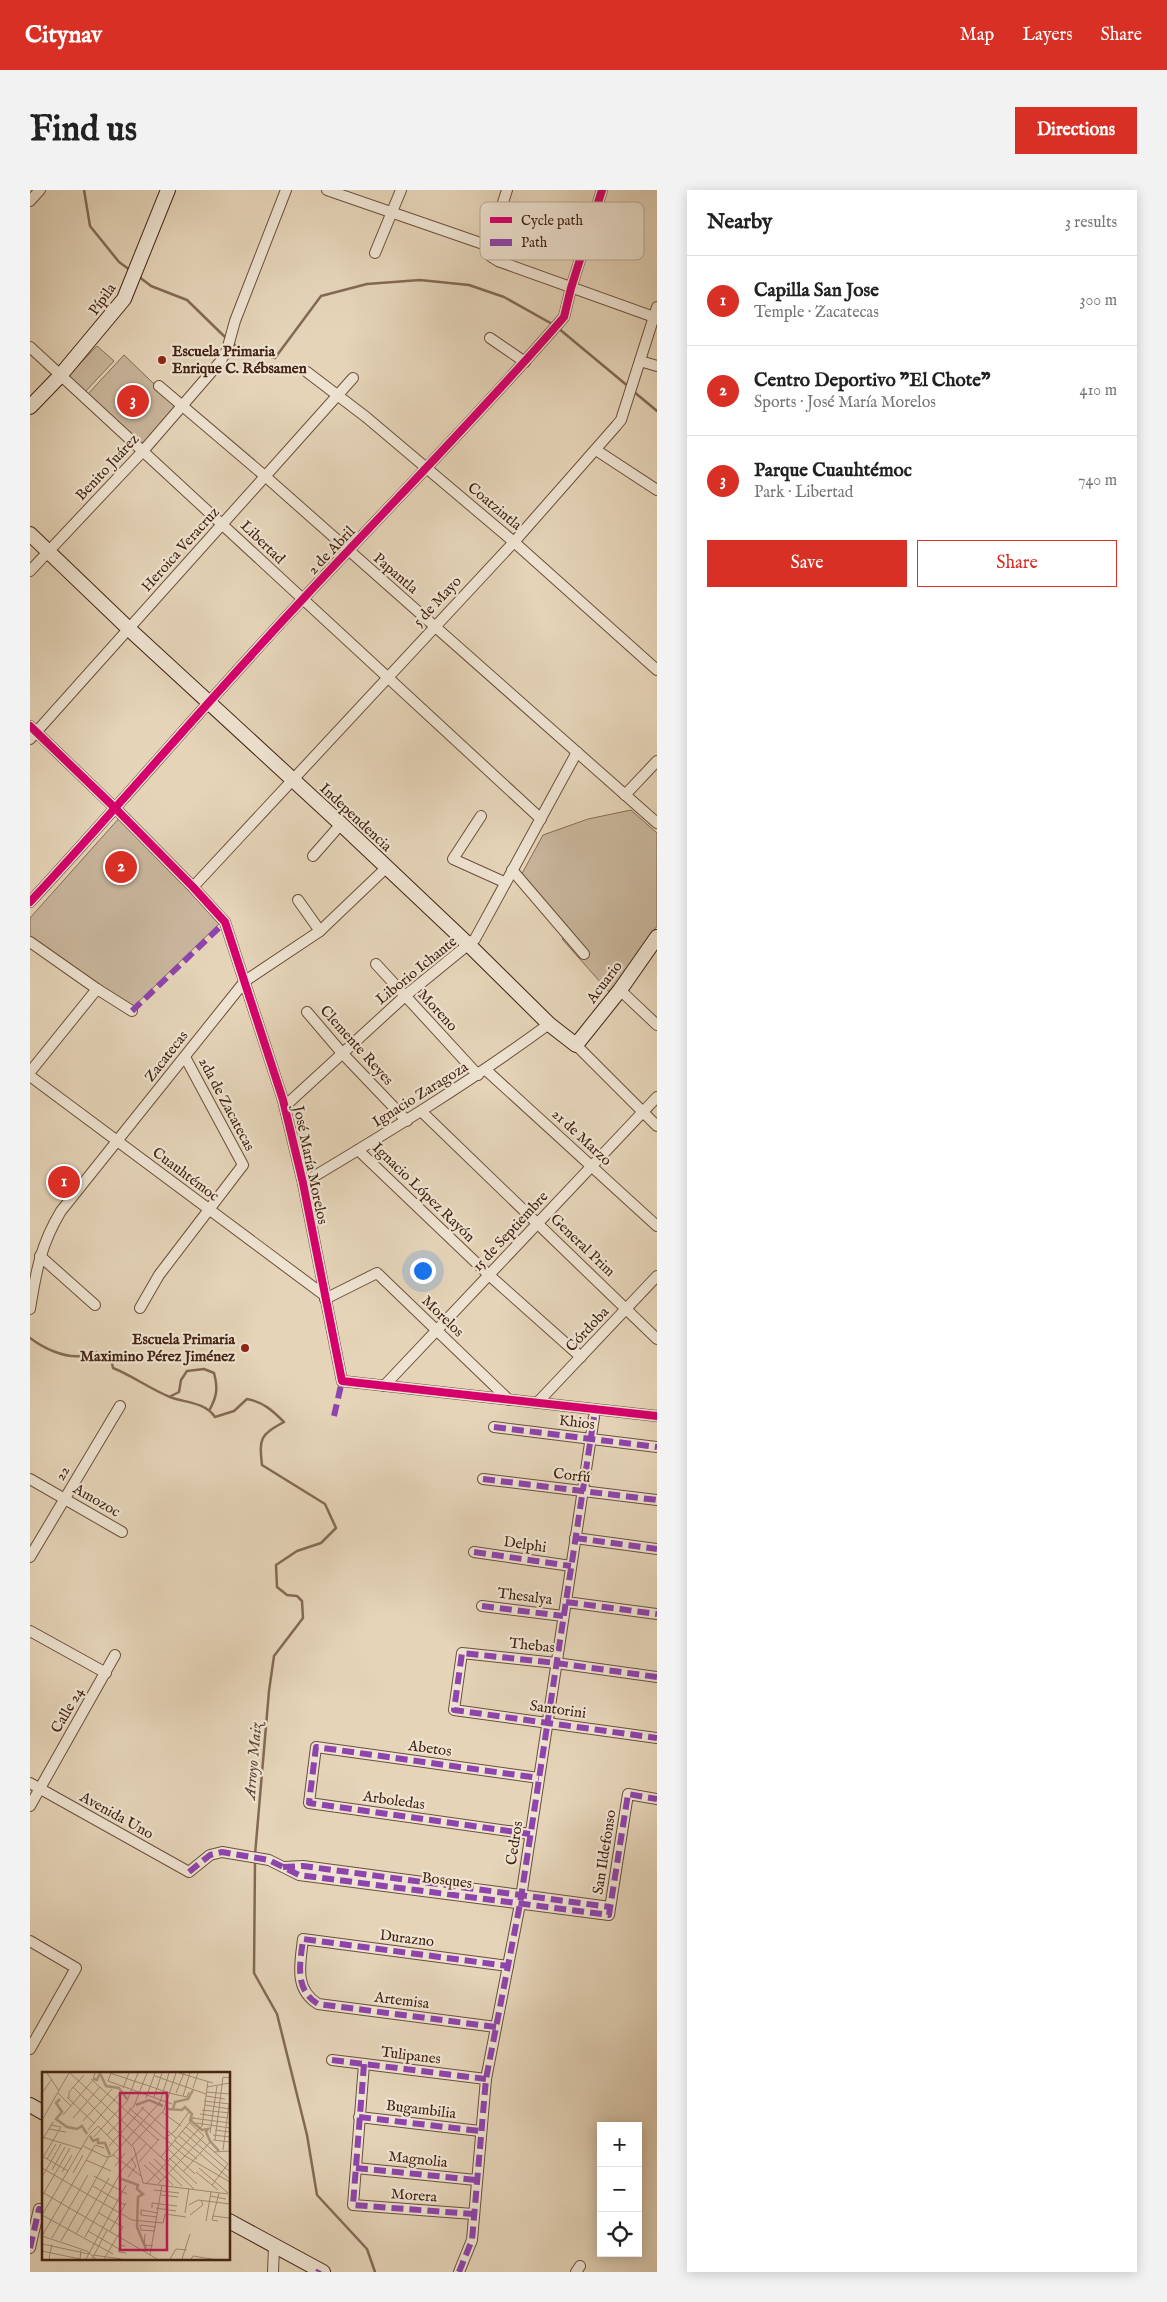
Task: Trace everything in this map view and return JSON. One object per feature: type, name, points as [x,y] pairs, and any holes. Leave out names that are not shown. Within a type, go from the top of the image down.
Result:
[{"type":"main road","name":"Pípila","points":[[30,407],[59,376],[124,299],[168,190]]},
{"type":"main road","name":"Independencia","points":[[30,534],[129,629],[341,824],[549,1024],[576,1046]]},
{"type":"main road","name":"Acuario","points":[[576,1046],[620,990],[657,937]]},
{"type":"main road","points":[[30,2105],[42,2112]]},
{"type":"main road","points":[[230,2222],[323,2272]]},
{"type":"street","points":[[30,201],[40,190]]},
{"type":"street","name":"Benito Juárez","points":[[30,571],[184,406],[220,362],[227,350],[235,321],[286,190]]},
{"type":"street","points":[[327,190],[480,243]]},
{"type":"street","points":[[374,253],[401,190]]},
{"type":"street","points":[[503,202],[507,190]]},
{"type":"street","name":"2 de Abril","points":[[598,202],[602,190]]},
{"type":"street","points":[[496,260],[571,288],[656,314]]},
{"type":"street","name":"2 de Abril","points":[[30,902],[116,809],[302,600],[537,349],[564,317],[580,260]]},
{"type":"street","name":"5 de Mayo","points":[[193,887],[433,626],[514,542],[621,420],[656,314]]},
{"type":"street","points":[[490,338],[525,362]]},
{"type":"street","name":"Libertad","points":[[30,347],[59,376],[143,450],[302,600],[541,819]]},
{"type":"street","points":[[639,365],[657,366]]},
{"type":"street","name":"Coatzintla","points":[[308,372],[338,394],[514,542],[657,670]]},
{"type":"street","name":"Heroica Veracruz","points":[[32,732],[129,629],[353,378]]},
{"type":"street","name":"Papantla","points":[[159,386],[266,477],[348,552],[657,823]]},
{"type":"street","points":[[596,450],[657,490]]},
{"type":"street","name":"José María Morelos","points":[[32,732],[116,809],[225,922],[284,1106],[302,1183],[342,1381],[657,1416]]},
{"type":"street","name":"Liborio Ichante","points":[[284,1106],[405,996],[470,946],[475,940],[504,882],[577,752]]},
{"type":"street","points":[[625,795],[657,761]]},
{"type":"street","points":[[480,816],[454,859],[504,882]]},
{"type":"street","points":[[313,856],[341,824]]},
{"type":"street","name":"Zacatecas","points":[[30,1308],[40,1256],[48,1233],[61,1211],[118,1142],[244,981],[320,931],[386,868]]},
{"type":"street","points":[[512,870],[584,954]]},
{"type":"street","points":[[298,900],[320,931]]},
{"type":"street","points":[[30,942],[132,1011]]},
{"type":"street","name":"Moreno","points":[[376,964],[405,996],[482,1073]]},
{"type":"street","points":[[30,1072],[97,989]]},
{"type":"street","points":[[620,990],[657,1025]]},
{"type":"street","name":"Clemente Reyes","points":[[306,1012],[407,1121]]},
{"type":"street","name":"Ignacio Zaragoza","points":[[302,1183],[422,1112],[482,1073],[549,1024]]},
{"type":"street","name":"Independencia","points":[[576,1046],[657,1126]]},
{"type":"street","name":"2da de Zacatecas","points":[[185,1057],[243,1165],[208,1209]]},
{"type":"street","name":"21 de Marzo","points":[[482,1073],[592,1166],[657,1226]]},
{"type":"street","name":"Cuauhtémoc","points":[[30,1076],[324,1297]]},
{"type":"street","name":"15 de Septiembre","points":[[384,1386],[657,1097]]},
{"type":"street","name":"General Prim","points":[[422,1112],[657,1339]]},
{"type":"street","name":"Ignacio López Rayón","points":[[358,1150],[489,1275],[581,1356]]},
{"type":"street","points":[[140,1308],[160,1275],[208,1209]]},
{"type":"street","points":[[40,1256],[95,1305]]},
{"type":"street","name":"Morelos","points":[[324,1297],[377,1273],[509,1400]]},
{"type":"street","name":"Córdoba","points":[[538,1402],[657,1276]]},
{"type":"street","name":"22","points":[[30,1557],[120,1406]]},
{"type":"street","name":"Cedros","points":[[459,2272],[472,2240],[472,2214],[486,2079],[520,1900],[594,1417]]},
{"type":"street","name":"Khios","points":[[494,1427],[657,1447]]},
{"type":"street","name":"Amozoc","points":[[30,1479],[122,1532]]},
{"type":"street","name":"Corfú","points":[[483,1479],[657,1500]]},
{"type":"street","points":[[575,1538],[657,1549]]},
{"type":"street","name":"Delphi","points":[[474,1552],[571,1566]]},
{"type":"street","name":"Thesalya","points":[[566,1602],[657,1614]]},
{"type":"street","name":"Thesalya","points":[[482,1606],[563,1616]]},
{"type":"street","points":[[30,1631],[106,1673]]},
{"type":"street","name":"Thebas","points":[[454,1710],[462,1653],[556,1662],[657,1677]]},
{"type":"street","name":"Calle 24","points":[[30,1806],[115,1655]]},
{"type":"street","name":"Santorini","points":[[454,1710],[657,1738]]},
{"type":"street","name":"Abetos","points":[[316,1747],[539,1778]]},
{"type":"street","name":"Arboledas","points":[[316,1747],[309,1803],[530,1834]]},
{"type":"street","name":"Avenida Uno","points":[[30,1783],[189,1872]]},
{"type":"street","name":"San Ildefonso","points":[[610,1911],[628,1794],[657,1799]]},
{"type":"street","name":"Bosques","points":[[189,1872],[210,1855],[222,1852],[234,1856],[269,1860],[299,1876],[610,1911]]},
{"type":"street","name":"Durazno","points":[[306,1996],[302,1986],[300,1966],[303,1939],[508,1966]]},
{"type":"street","points":[[30,1941],[76,1968],[30,2049]]},
{"type":"street","name":"Artemisa","points":[[306,1996],[318,2004],[496,2027]]},
{"type":"street","name":"Tulipanes","points":[[332,2060],[486,2079]]},
{"type":"street","points":[[356,2168],[364,2064]]},
{"type":"street","name":"Bugambilia","points":[[359,2117],[480,2131]]},
{"type":"street","name":"Magnolia","points":[[356,2168],[476,2180]]},
{"type":"street","name":"Morera","points":[[356,2168],[353,2205],[472,2214]]},
{"type":"street","points":[[30,2248],[39,2209],[42,2210]]},
{"type":"street","points":[[273,2272],[274,2247]]},
{"type":"shaded area","points":[[97,346],[114,361],[84,393],[67,377]]},
{"type":"shaded area","points":[[124,355],[178,407],[143,446],[87,395]]},
{"type":"shaded area","points":[[631,810],[657,833],[657,926],[610,993],[562,939],[568,934],[519,879],[543,835],[588,819]]},
{"type":"shaded area","points":[[121,816],[219,924],[132,1008],[30,936],[30,918]]},
{"type":"waterway","points":[[84,190],[90,226],[119,262],[130,270]]},
{"type":"waterway","points":[[138,276],[151,286],[187,300],[226,338]]},
{"type":"waterway","points":[[232,344],[275,358],[321,296],[367,284],[420,280],[469,285],[504,297],[554,325]]},
{"type":"waterway","points":[[558,328],[629,387]]},
{"type":"waterway","points":[[633,391],[657,411]]},
{"type":"waterway","name":"Arroyo Maiz","points":[[30,1338],[47,1349],[61,1354],[83,1356],[96,1352],[112,1363],[113,1368],[170,1397],[206,1408],[215,1417],[234,1411],[247,1399],[267,1407],[284,1422],[270,1430],[263,1438],[261,1443],[262,1465],[325,1504],[336,1528],[321,1543],[297,1551],[276,1565],[277,1587],[287,1595],[297,1596],[302,1601],[303,1618],[274,1656],[269,1691],[255,1855]]},
{"type":"waterway","name":"Arroyo Maiz","points":[[171,1396],[179,1392],[181,1380],[187,1371],[204,1369],[214,1373],[216,1383],[216,1392],[210,1409]]},
{"type":"waterway","name":"Arroyo Maiz","points":[[255,1860],[254,1973],[277,2014],[307,2135],[317,2195],[367,2249],[375,2272]]},
{"type":"marked path","points":[[132,1011],[225,922]]},
{"type":"marked path","points":[[334,1416],[342,1381]]},
{"type":"marked path","points":[[459,2272],[472,2240],[486,2079],[520,1904],[594,1417]]},
{"type":"marked path","points":[[494,1427],[657,1447]]},
{"type":"marked path","points":[[483,1479],[657,1500]]},
{"type":"marked path","points":[[575,1538],[657,1549]]},
{"type":"marked path","points":[[474,1552],[571,1566]]},
{"type":"marked path","points":[[566,1602],[657,1614]]},
{"type":"marked path","points":[[482,1606],[563,1616]]},
{"type":"marked path","points":[[657,1677],[556,1663],[462,1653],[454,1710],[657,1738]]},
{"type":"marked path","points":[[530,1834],[309,1803],[316,1747],[539,1778]]},
{"type":"marked path","points":[[189,1872],[210,1855],[222,1852],[269,1860],[299,1875],[609,1915],[628,1794],[657,1799]]},
{"type":"marked path","points":[[283,1867],[303,1866],[610,1907]]},
{"type":"marked path","points":[[496,2027],[318,2004],[305,1991],[300,1976],[303,1939],[508,1966]]},
{"type":"marked path","points":[[332,2060],[486,2079]]},
{"type":"marked path","points":[[364,2064],[353,2205],[473,2214]]},
{"type":"marked path","points":[[359,2117],[480,2131]]},
{"type":"marked path","points":[[356,2168],[476,2180]]},
{"type":"marked path","points":[[30,2248],[39,2209],[42,2210]]},
{"type":"cycle path","points":[[598,202],[602,190]]},
{"type":"cycle path","points":[[30,902],[267,637],[467,424],[564,317],[580,260]]},
{"type":"cycle path","points":[[30,726],[116,809],[225,922],[283,1100],[303,1183],[342,1381],[657,1416]]},
{"type":"place","name":"Escuela Primaria Enrique C. Rébsamen","points":[[162,360]]},
{"type":"place","name":"Parque Cuauhtémoc","points":[[133,401]]},
{"type":"place","name":"Centro Deportivo \"El Chote\"","points":[[121,867]]},
{"type":"place","name":"Capilla San Jose","points":[[64,1182]]},
{"type":"place","name":"Escuela Primaria Maximino Pérez Jiménez","points":[[245,1348]]}]
